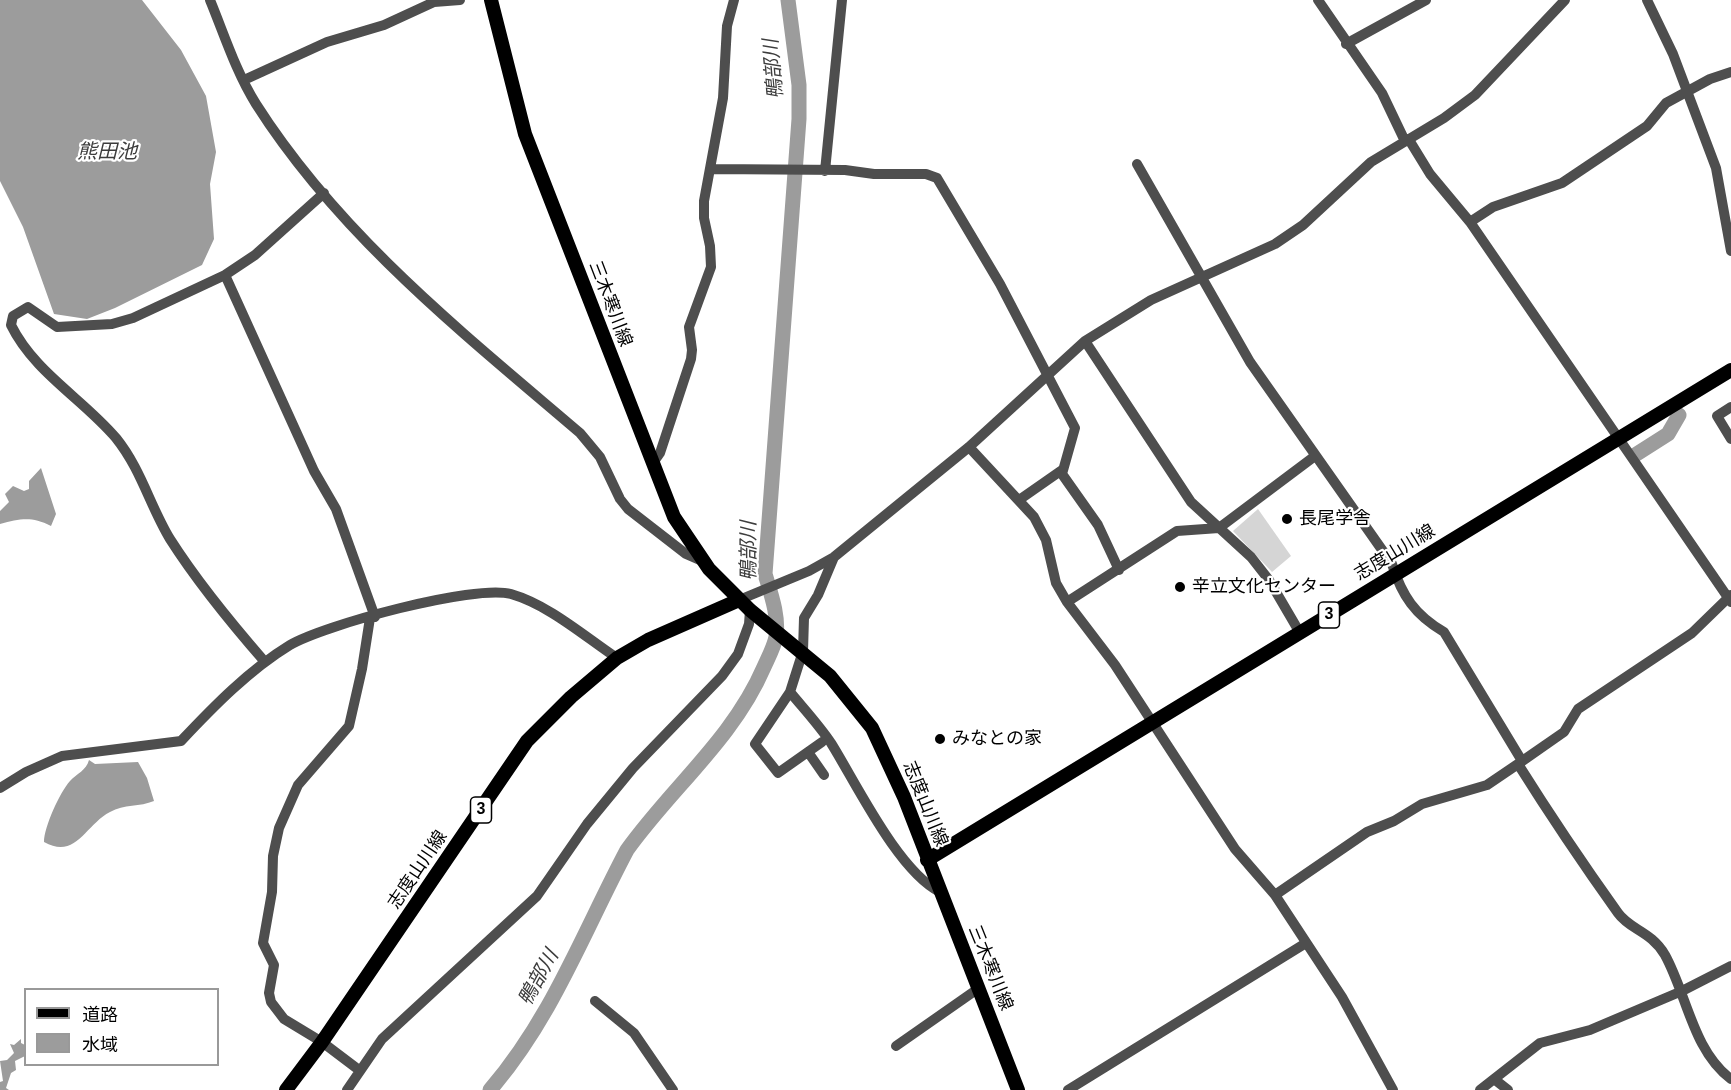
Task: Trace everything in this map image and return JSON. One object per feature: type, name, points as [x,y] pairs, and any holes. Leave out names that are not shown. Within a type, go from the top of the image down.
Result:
[{"type":"main road","name":"三木寒川線","points":[[491,0],[525,134],[674,517],[702,561],[739,600]]},
{"type":"main road","name":"志度山川線","points":[[286,1090],[322,1042],[527,741],[571,697],[617,658],[648,640],[739,600],[801,649],[843,688],[872,728],[904,797],[927,860],[1731,370]]},
{"type":"main road","name":"三木寒川線","points":[[927,860],[1018,1090]]},
{"type":"street","points":[[210,0],[244,80],[271,126],[370,247],[411,289],[580,433],[600,457],[620,499],[641,521],[686,554],[702,561]]},
{"type":"street","points":[[244,80],[327,42],[384,25],[434,2],[460,0]]},
{"type":"street","points":[[653,463],[658,458],[691,359],[689,327],[711,267],[704,211],[723,98],[727,26],[734,0]]},
{"type":"street","points":[[822,171],[842,0]]},
{"type":"street","points":[[1275,895],[1367,832],[1422,804],[1487,784],[1520,763],[1564,732],[1578,709],[1692,633],[1730,598],[1470,222],[1403,137],[1382,93],[1346,44],[1318,0]]},
{"type":"street","points":[[1346,44],[1426,0]]},
{"type":"street","points":[[739,600],[798,576],[834,557],[1012,410],[1046,374],[1085,341],[1151,300],[1275,244],[1303,225],[1356,173],[1475,95],[1565,0]]},
{"type":"street","points":[[1647,0],[1688,90],[1716,168],[1730,244]]},
{"type":"street","points":[[1470,222],[1492,207],[1562,183],[1647,126],[1666,104],[1688,90],[1731,72]]},
{"type":"street","points":[[1137,164],[1203,276],[1250,362],[1392,564],[1398,584],[1423,620],[1444,632],[1571,847],[1619,915],[1657,943],[1682,991],[1706,1051],[1713,1063],[1731,1079]]},
{"type":"street","points":[[710,169],[926,174],[937,178],[1000,284],[1075,428],[1062,474],[1098,525],[1119,570]]},
{"type":"street","points":[[265,662],[231,623],[169,537],[135,464],[115,437],[34,361],[11,325],[13,316],[28,307],[57,327],[112,324],[133,318],[225,275],[255,255],[324,193]]},
{"type":"street","points":[[225,275],[314,471],[336,508],[372,617],[349,726],[298,785],[279,828],[273,856],[272,892],[263,943],[274,965],[269,993],[271,1002],[284,1019],[322,1042],[359,1070]]},
{"type":"street","points":[[1085,341],[1191,502],[1251,557],[1299,633]]},
{"type":"street","points":[[1731,408],[1717,416],[1731,439]]},
{"type":"street","points":[[969,447],[1034,517],[1046,540],[1056,583],[1067,602],[1153,722],[1235,849],[1275,895],[1342,997],[1394,1090]]},
{"type":"street","points":[[1067,602],[1177,531],[1219,528],[1315,456]]},
{"type":"street","points":[[1019,500],[1062,470]]},
{"type":"street","points":[[822,742],[778,773],[756,744],[790,692],[801,649],[804,618],[818,595],[834,557]]},
{"type":"street","points":[[0,788],[35,767],[62,756],[181,741],[209,711],[265,662],[298,640],[455,595],[492,591],[510,594],[548,612],[617,658]]},
{"type":"street","points":[[347,1090],[359,1070],[397,1024],[544,887],[581,832],[633,768],[723,676],[738,654],[749,624],[751,611]]},
{"type":"street","points":[[790,692],[828,739],[854,786],[907,862],[929,886],[940,892]]},
{"type":"street","points":[[808,752],[825,775]]},
{"type":"street","points":[[1068,1090],[1306,943]]},
{"type":"street","points":[[1480,1090],[1540,1044],[1590,1030],[1682,991],[1731,966]]},
{"type":"street","points":[[896,1046],[979,988]]},
{"type":"street","points":[[595,1001],[634,1033],[673,1090]]},
{"type":"street","points":[[1494,1079],[1508,1090]]},
{"type":"shaded area","points":[[1258,509],[1291,556],[1272,572],[1233,531]]},
{"type":"water","name":"熊田池","points":[[0,0],[142,0],[181,50],[206,96],[216,152],[210,184],[214,239],[202,265],[115,308],[87,319],[54,314],[23,227],[0,181]]},
{"type":"water","points":[[41,468],[56,514],[51,526],[26,519],[0,524],[0,511],[9,502],[5,494],[13,486],[24,491],[29,489],[29,481]]},
{"type":"water","points":[[89,760],[95,764],[138,762],[147,778],[154,801],[110,812],[80,839],[64,847],[44,842],[53,810],[62,793],[70,781],[86,767]]},
{"type":"water","points":[[21,1039],[21,1043],[24,1044],[24,1056],[15,1061],[16,1070],[11,1073],[6,1088],[9,1090],[0,1090],[0,1082],[3,1081],[0,1061],[7,1060],[14,1053],[10,1044],[14,1045]]},
{"type":"waterway","name":"鴨部川","points":[[490,1090],[512,1062],[549,1004],[627,850],[736,717],[751,693],[775,641],[777,629],[775,613],[765,574],[799,119],[799,85],[788,0]]},
{"type":"waterway","points":[[1635,455],[1668,434],[1679,415]]},
{"type":"place","name":"長尾学舎","points":[[1287,519]]},
{"type":"place","name":"辛立文化センター","points":[[1180,587]]},
{"type":"place","name":"みなとの家","points":[[940,739]]}]
